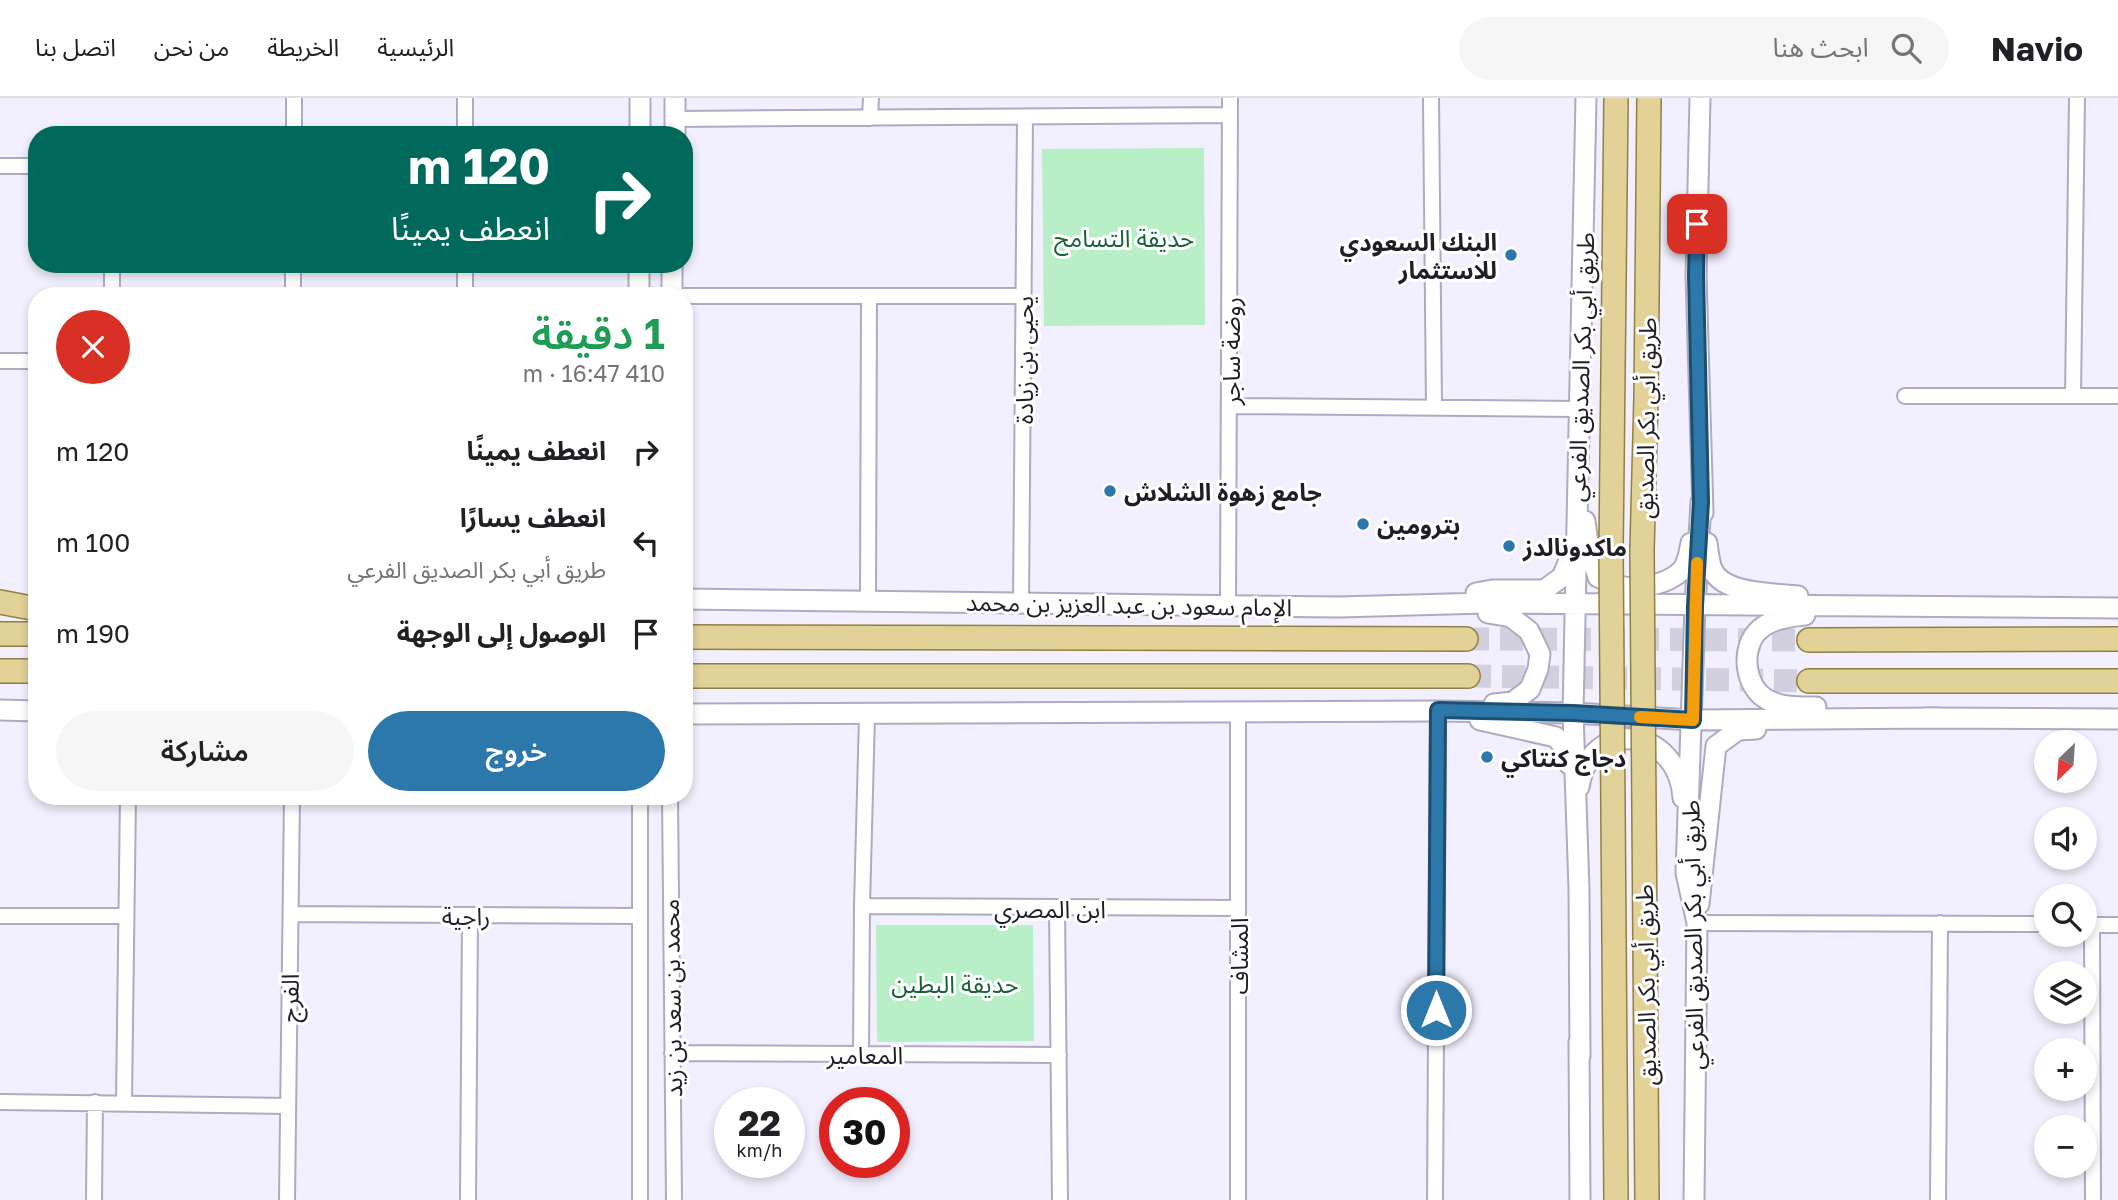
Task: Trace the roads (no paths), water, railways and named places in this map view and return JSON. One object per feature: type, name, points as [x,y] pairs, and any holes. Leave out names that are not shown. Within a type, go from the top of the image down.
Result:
[{"type":"main road","name":"طريق أبي بكر الصديق","points":[[1616,98],[1611,495],[1616,1200]]},
{"type":"main road","name":"طريق أبي بكر الصديق","points":[[1647,1200],[1642,550],[1649,98]]},
{"type":"main road","points":[[0,599],[28,607]]},
{"type":"main road","points":[[0,634],[28,634]]},
{"type":"main road","name":"الإمام سعود بن عبد العزيز بن محمد","points":[[693,637],[1466,639]]},
{"type":"main road","points":[[1810,640],[2118,639]]},
{"type":"main road","points":[[0,671],[28,671]]},
{"type":"main road","points":[[693,676],[1468,676]]},
{"type":"main road","points":[[1809,681],[2118,681]]},
{"type":"street","points":[[294,98],[294,126]]},
{"type":"street","points":[[465,126],[466,98]]},
{"type":"street","points":[[640,98],[640,126]]},
{"type":"street","points":[[675,98],[675,126]]},
{"type":"street","points":[[870,118],[871,98]]},
{"type":"street","name":"روضة ساجر","points":[[1228,604],[1230,98]]},
{"type":"street","points":[[1431,98],[1434,408]]},
{"type":"street","name":"طريق أبي بكر الصديق الفرعي","points":[[1580,1200],[1578,888],[1573,713],[1586,98]]},
{"type":"street","name":"طريق أبي بكر الصديق الفرعي","points":[[1694,1200],[1697,923],[1686,873],[1701,502],[1696,275],[1700,98]]},
{"type":"street","points":[[2073,396],[2077,98]]},
{"type":"street","points":[[693,126],[870,118],[1230,115]]},
{"type":"street","name":"يحيى بن زيادة","points":[[1021,604],[1025,117]]},
{"type":"street","points":[[0,166],[28,166]]},
{"type":"street","points":[[693,296],[1023,296]]},
{"type":"street","points":[[868,601],[869,296]]},
{"type":"street","points":[[0,361],[28,361]]},
{"type":"street","points":[[1905,396],[2118,396]]},
{"type":"street","points":[[1230,406],[1578,409],[1583,512],[1589,550],[1598,577],[1620,587],[1644,587],[1666,580],[1681,571],[1687,561],[1701,502]]},
{"type":"street","name":"طريق أبي بكر الصديق الفرعي","points":[[1701,502],[1711,568],[1723,581],[1736,589],[1903,608]]},
{"type":"street","points":[[1399,606],[1492,590],[1544,590],[1562,578],[1575,536],[1576,509]]},
{"type":"street","points":[[693,593],[705,599]]},
{"type":"street","points":[[0,599],[28,597]]},
{"type":"street","name":"الإمام سعود بن عبد العزيز بن محمد","points":[[693,599],[1021,604],[1399,606],[1485,603],[1903,608]]},
{"type":"street","points":[[1399,606],[1511,617],[1529,631],[1540,654],[1538,669],[1530,689],[1513,702],[1438,710]]},
{"type":"street","points":[[1937,718],[1782,706],[1765,699],[1748,672],[1746,657],[1750,639],[1761,627],[1791,616],[1903,608],[2118,608]]},
{"type":"street","points":[[0,710],[28,711]]},
{"type":"street","points":[[1435,1200],[1438,710]]},
{"type":"street","points":[[693,718],[1438,710],[1573,713],[1693,720],[2118,719]]},
{"type":"street","name":"طريق أبي بكر الصديق الفرعي","points":[[1438,710],[1556,737],[1569,753],[1580,1056]]},
{"type":"street","name":"المشاف","points":[[1238,712],[1238,1200]]},
{"type":"street","points":[[861,1054],[867,715]]},
{"type":"street","points":[[1937,718],[1738,730],[1716,746],[1697,923],[2034,925]]},
{"type":"street","points":[[1578,888],[1580,779],[1597,748],[1616,740],[1636,740],[1658,747],[1679,777],[1686,873]]},
{"type":"street","points":[[124,1102],[128,805]]},
{"type":"street","name":"الفرج","points":[[287,1200],[292,805]]},
{"type":"street","name":"محمد بن سعد بن زيد","points":[[640,805],[640,1200]]},
{"type":"street","name":"محمد بن سعد بن زيد","points":[[670,805],[674,1200]]},
{"type":"street","name":"ابن المصري","points":[[862,906],[1238,908]]},
{"type":"street","points":[[1057,908],[1060,1200]]},
{"type":"street","name":"راجية","points":[[291,914],[640,916]]},
{"type":"street","points":[[468,1200],[470,915]]},
{"type":"street","points":[[0,916],[126,916]]},
{"type":"street","points":[[1938,1200],[1940,923]]},
{"type":"street","points":[[2097,925],[2118,925]]},
{"type":"street","points":[[2088,947],[2093,1200]]},
{"type":"street","name":"المعامير","points":[[672,1053],[1059,1055]]},
{"type":"street","points":[[0,1102],[288,1106]]},
{"type":"street","points":[[94,1102],[94,1200]]},
{"type":"tunnel","points":[[1466,639],[1809,640]]},
{"type":"tunnel","points":[[1468,676],[1809,681]]},
{"type":"place","name":"البنك السعودي للاستثمار","points":[[1511,255]]},
{"type":"place","name":"جامع زهوة الشلاش","points":[[1110,491]]},
{"type":"place","name":"بترومين","points":[[1363,524]]},
{"type":"place","name":"ماكدونالدز","points":[[1509,546]]},
{"type":"place","name":"دجاج كنتاكي","points":[[1487,757]]},
{"type":"park label","name":"حديقة التسامح","points":[[1124,237]]},
{"type":"park label","name":"حديقة البطين","points":[[955,983]]}]
